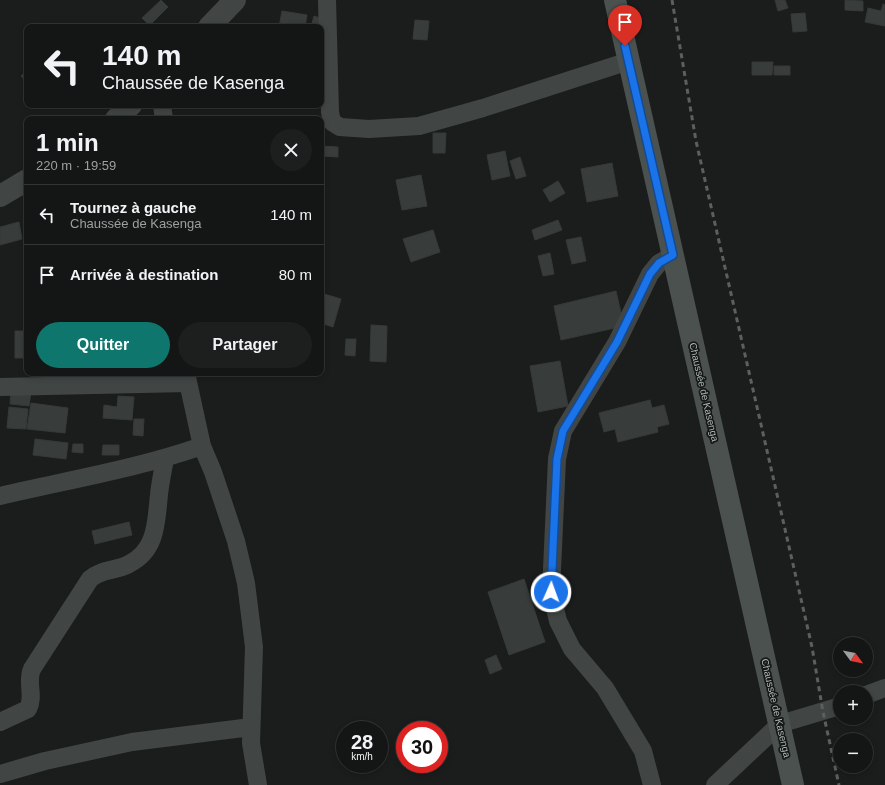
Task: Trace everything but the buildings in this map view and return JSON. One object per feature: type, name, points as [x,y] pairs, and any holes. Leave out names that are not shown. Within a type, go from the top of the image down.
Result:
[{"type":"main road","name":"Chaussée de Kasenga","points":[[615,0],[793,785]]},
{"type":"street","points":[[212,24],[235,0]]},
{"type":"street","points":[[327,0],[330,112],[332,122],[340,127],[369,129],[419,126],[483,108],[629,61]]},
{"type":"street","points":[[119,116],[128,108]]},
{"type":"street","points":[[0,196],[24,182]]},
{"type":"street","points":[[652,785],[643,751],[605,688],[572,649],[558,621],[551,592],[557,459],[563,431],[617,342],[650,274],[659,263],[673,255]]},
{"type":"street","points":[[0,387],[186,378],[202,446],[213,472],[236,541],[246,583],[254,647],[251,743],[258,785]]},
{"type":"street","points":[[0,496],[165,458],[202,446]]},
{"type":"street","points":[[0,722],[28,709],[32,697],[29,674],[90,579],[96,574],[129,564],[141,556],[149,546],[157,522],[165,458]]},
{"type":"street","points":[[873,692],[885,688]]},
{"type":"street","points":[[715,785],[780,724],[833,708]]},
{"type":"street","points":[[0,774],[45,761],[132,742],[251,727]]},
{"type":"railway","points":[[672,0],[696,141],[812,647],[823,712],[839,785]]},
{"type":"route","points":[[551,592],[557,459],[559,443],[563,431],[617,342],[650,274],[659,263],[673,255],[625,46]]}]
